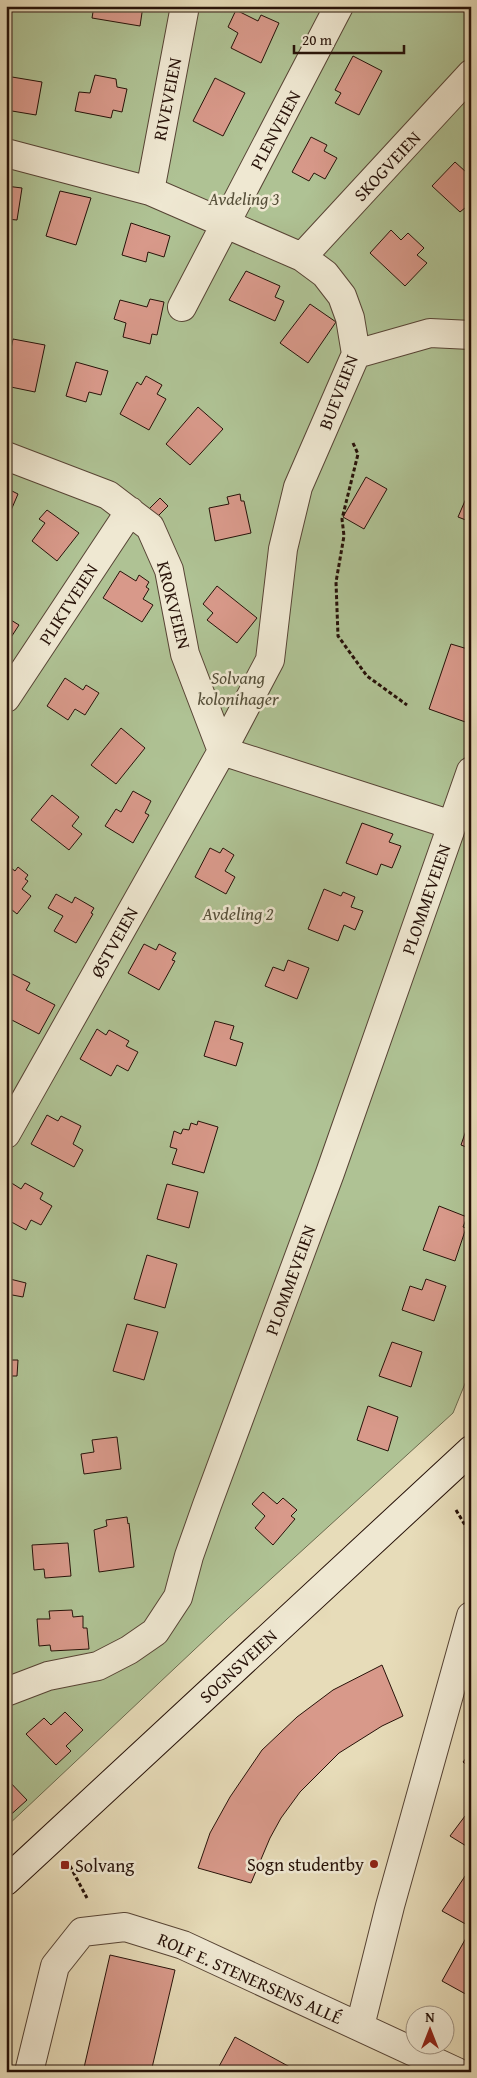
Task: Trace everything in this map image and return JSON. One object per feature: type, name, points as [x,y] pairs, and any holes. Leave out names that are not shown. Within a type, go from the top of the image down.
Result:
[{"type":"street","name":"RIVEVEIEN","points":[[150,191],[185,6]]},
{"type":"street","name":"PLENVEIEN","points":[[182,307],[339,6]]},
{"type":"street","name":"SKOGVEIEN","points":[[302,257],[471,74]]},
{"type":"street","name":"BUEVEIEN","points":[[6,153],[150,191],[302,257],[325,274],[342,296],[350,318],[356,354],[298,487],[283,548],[270,660],[222,751]]},
{"type":"street","points":[[356,354],[430,334],[471,335]]},
{"type":"street","name":"KROKVEIEN","points":[[6,456],[108,495],[150,527],[169,570],[185,654],[222,751]]},
{"type":"street","name":"PLIKTVEIEN","points":[[6,698],[130,511]]},
{"type":"street","points":[[222,751],[452,825]]},
{"type":"street","name":"ØSTVEIEN","points":[[6,1134],[222,751]]},
{"type":"street","name":"PLOMMEVEIEN","points":[[6,1692],[48,1676],[98,1666],[129,1650],[155,1632],[178,1597],[201,1522],[330,1173],[471,771]]},
{"type":"street","name":"SOGNSVEIEN","points":[[6,1881],[471,1450]]},
{"type":"street","name":"ROLF E. STENERSENS ALLÉ","points":[[360,2026],[390,1906],[471,1616]]},
{"type":"street","name":"ROLF E. STENERSENS ALLÉ","points":[[29,2072],[55,1966],[82,1932],[125,1927],[183,1945],[458,2072]]},
{"type":"path","points":[[352,439],[358,454],[342,519],[344,536],[336,582],[338,636],[367,676],[407,706]]},
{"type":"path","points":[[455,1509],[471,1535]]},
{"type":"green space","name":"Solvang kolonihager","points":[[6,6],[471,6],[471,1369],[453,1413],[227,1619],[6,1827]]},
{"type":"building","points":[[28,6],[55,6],[55,10]]},
{"type":"building","points":[[94,6],[143,6],[140,26],[92,18]]},
{"type":"building","points":[[236,10],[258,21],[261,15],[279,23],[261,63],[231,48],[238,33],[228,27]]},
{"type":"building","points":[[353,56],[382,71],[359,115],[335,103],[341,93],[335,90]]},
{"type":"building","points":[[95,75],[116,79],[117,87],[127,89],[122,112],[113,110],[111,118],[75,111],[79,92],[90,93]]},
{"type":"building","points":[[6,76],[42,82],[36,115],[6,110]]},
{"type":"building","points":[[215,78],[245,93],[223,136],[193,121]]},
{"type":"building","points":[[311,137],[327,145],[324,151],[337,158],[325,179],[314,173],[309,181],[292,172]]},
{"type":"building","points":[[455,162],[466,172],[471,167],[471,203],[460,212],[432,186]]},
{"type":"building","points":[[6,186],[22,188],[17,220],[6,219]]},
{"type":"building","points":[[60,191],[91,198],[76,245],[46,236]]},
{"type":"building","points":[[131,223],[170,236],[164,257],[148,252],[146,262],[122,255]]},
{"type":"building","points":[[391,230],[401,240],[408,233],[424,248],[417,255],[427,263],[405,286],[370,253]]},
{"type":"building","points":[[246,271],[280,286],[275,297],[284,301],[275,321],[229,300]]},
{"type":"building","points":[[150,299],[164,302],[157,335],[152,334],[150,344],[123,337],[126,323],[114,319],[120,300],[147,307]]},
{"type":"building","points":[[310,304],[336,322],[308,363],[280,343]]},
{"type":"building","points":[[13,339],[45,345],[35,392],[6,386],[6,373]]},
{"type":"building","points":[[76,362],[108,371],[101,395],[89,392],[86,402],[66,396]]},
{"type":"building","points":[[146,376],[162,385],[157,394],[166,399],[149,430],[120,414],[137,382],[141,385]]},
{"type":"building","points":[[198,407],[223,429],[190,465],[166,444]]},
{"type":"building","points":[[366,477],[387,489],[364,529],[343,517]]},
{"type":"building","points":[[471,487],[471,522],[458,517]]},
{"type":"building","points":[[6,488],[18,494],[9,515],[6,514]]},
{"type":"building","points":[[240,494],[241,501],[244,501],[251,533],[215,541],[209,508],[229,504],[227,497]]},
{"type":"building","points":[[160,498],[168,506],[157,517],[149,509]]},
{"type":"building","points":[[47,510],[79,533],[57,561],[32,541],[45,523],[39,519]]},
{"type":"building","points":[[120,571],[136,581],[139,575],[149,582],[146,587],[149,589],[143,599],[153,605],[142,622],[103,598]]},
{"type":"building","points":[[217,586],[257,618],[237,643],[207,620],[213,613],[203,604]]},
{"type":"building","points":[[6,617],[19,625],[6,645]]},
{"type":"building","points":[[451,644],[471,650],[471,724],[429,709]]},
{"type":"building","points":[[65,678],[83,690],[86,685],[99,693],[85,715],[75,709],[68,720],[47,706]]},
{"type":"building","points":[[121,728],[145,748],[116,784],[91,765]]},
{"type":"building","points":[[133,791],[151,801],[145,813],[149,815],[133,843],[105,826],[116,809],[121,812]]},
{"type":"building","points":[[52,795],[79,817],[72,826],[82,834],[69,850],[31,820]]},
{"type":"building","points":[[362,823],[393,834],[389,842],[401,846],[392,868],[381,864],[377,875],[346,863]]},
{"type":"building","points":[[210,848],[220,853],[223,848],[234,855],[225,871],[235,877],[226,894],[195,877]]},
{"type":"building","points":[[6,864],[15,871],[18,867],[28,875],[25,879],[28,881],[22,889],[31,896],[17,914],[6,905]]},
{"type":"building","points":[[324,889],[341,896],[343,892],[355,897],[351,907],[363,911],[355,930],[344,925],[338,941],[308,929]]},
{"type":"building","points":[[56,894],[72,903],[75,897],[94,908],[91,913],[93,914],[76,943],[54,931],[63,916],[48,908]]},
{"type":"building","points":[[144,944],[156,950],[159,944],[176,953],[172,960],[175,961],[159,990],[128,973]]},
{"type":"building","points":[[288,960],[309,968],[297,999],[265,986],[273,967],[284,971]]},
{"type":"building","points":[[12,974],[30,983],[26,990],[55,1005],[39,1034],[6,1017],[11,1007],[6,1005],[6,984]]},
{"type":"building","points":[[215,1021],[234,1026],[230,1039],[243,1043],[236,1066],[204,1056]]},
{"type":"building","points":[[97,1029],[106,1035],[109,1030],[129,1041],[126,1046],[138,1052],[128,1071],[117,1065],[111,1076],[80,1059]]},
{"type":"building","points":[[47,1115],[58,1121],[61,1116],[81,1126],[73,1144],[83,1150],[74,1167],[31,1144]]},
{"type":"building","points":[[471,1116],[471,1149],[461,1145]]},
{"type":"building","points":[[198,1121],[218,1127],[204,1173],[172,1164],[177,1149],[170,1147],[174,1131],[181,1134],[183,1129],[189,1130],[191,1123],[197,1125]]},
{"type":"building","points":[[10,1182],[21,1189],[25,1183],[43,1193],[40,1199],[52,1206],[41,1225],[31,1220],[26,1230],[6,1219],[6,1188]]},
{"type":"building","points":[[167,1184],[198,1192],[189,1228],[157,1219]]},
{"type":"building","points":[[439,1206],[467,1217],[463,1227],[466,1228],[455,1261],[423,1250]]},
{"type":"building","points":[[147,1255],[177,1264],[165,1308],[134,1299]]},
{"type":"building","points":[[6,1271],[10,1272],[10,1279],[26,1283],[23,1297],[7,1294],[6,1296]]},
{"type":"building","points":[[426,1279],[446,1286],[434,1321],[402,1310],[410,1286],[422,1290]]},
{"type":"building","points":[[127,1324],[158,1332],[144,1380],[113,1371]]},
{"type":"building","points":[[392,1342],[422,1352],[411,1387],[379,1376]]},
{"type":"building","points":[[6,1360],[18,1360],[17,1376],[6,1376]]},
{"type":"building","points":[[368,1406],[398,1417],[388,1451],[357,1440]]},
{"type":"building","points":[[6,1437],[11,1438],[8,1463],[6,1463]]},
{"type":"building","points":[[117,1437],[121,1469],[84,1474],[81,1454],[94,1452],[92,1440]]},
{"type":"building","points":[[263,1492],[277,1504],[283,1498],[297,1510],[291,1516],[295,1519],[273,1545],[255,1528],[265,1516],[252,1504]]},
{"type":"building","points":[[127,1517],[134,1567],[99,1572],[94,1530],[107,1526],[106,1520]]},
{"type":"building","points":[[68,1543],[71,1576],[45,1578],[44,1569],[34,1570],[32,1545]]},
{"type":"building","points":[[72,1610],[73,1617],[83,1616],[83,1628],[87,1628],[89,1649],[51,1651],[50,1645],[39,1646],[37,1619],[50,1619],[49,1611]]},
{"type":"building","points":[[382,1665],[403,1716],[382,1726],[339,1753],[300,1792],[281,1818],[270,1838],[251,1883],[198,1868],[210,1833],[230,1797],[262,1750],[297,1717],[333,1690]]},
{"type":"building","points":[[65,1712],[83,1730],[66,1746],[71,1751],[56,1765],[26,1734],[44,1718],[51,1725]]},
{"type":"building","points":[[471,1752],[471,1768],[463,1762]]},
{"type":"building","points":[[6,1778],[27,1800],[6,1819]]},
{"type":"building","points":[[471,1808],[471,1849],[450,1836]]},
{"type":"building","points":[[471,1867],[471,1927],[442,1911]]},
{"type":"building","points":[[471,1929],[471,1997],[442,1981]]},
{"type":"building","points":[[110,1955],[175,1970],[151,2072],[83,2072]]},
{"type":"building","points":[[235,2037],[299,2072],[216,2072]]},
{"type":"place","name":"Sogn studentby","points":[[374,1864]]},
{"type":"place","name":"Solvang","points":[[65,1865]]},
{"type":"park label","name":"Avdeling 3","points":[[244,198]]},
{"type":"park label","name":"Avdeling 2","points":[[238,913]]}]
